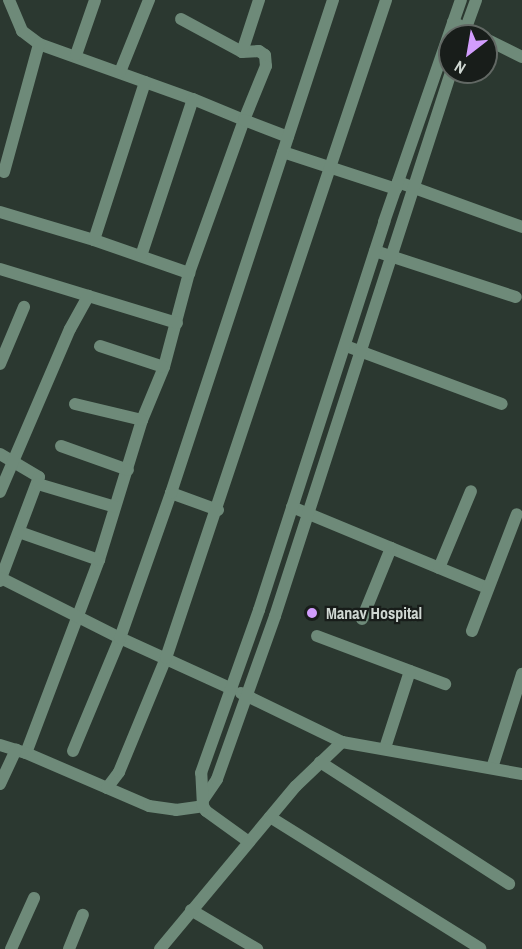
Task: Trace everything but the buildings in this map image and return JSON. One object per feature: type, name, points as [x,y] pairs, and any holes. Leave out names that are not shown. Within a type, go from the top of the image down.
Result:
[{"type":"street","points":[[9,0],[22,31],[39,44],[76,55],[288,137]]},
{"type":"street","points":[[76,55],[95,0]]},
{"type":"street","points":[[120,72],[150,0]]},
{"type":"street","points":[[242,52],[259,0]]},
{"type":"street","points":[[73,751],[120,638],[171,493],[333,0]]},
{"type":"street","points":[[107,788],[119,772],[166,658],[218,510],[386,0]]},
{"type":"street","points":[[249,842],[212,817],[203,803],[201,773],[232,689],[375,251],[461,0]]},
{"type":"street","points":[[467,24],[476,0]]},
{"type":"street","points":[[0,784],[21,751],[78,618],[99,560],[142,420],[164,367],[189,273],[267,60],[259,51],[242,52],[181,19]]},
{"type":"street","points":[[0,185],[2,171],[39,44]]},
{"type":"street","points":[[498,45],[522,57]]},
{"type":"street","points":[[94,240],[145,82]]},
{"type":"street","points":[[0,745],[21,751],[149,806],[168,810],[203,803],[217,778],[309,514],[447,84]]},
{"type":"street","points":[[141,256],[193,99]]},
{"type":"street","points":[[284,152],[397,185],[414,187],[522,227]]},
{"type":"street","points":[[0,212],[94,240],[189,273]]},
{"type":"street","points":[[375,251],[516,297]]},
{"type":"street","points":[[0,269],[177,323]]},
{"type":"street","points":[[0,492],[70,329],[88,296]]},
{"type":"street","points":[[0,364],[24,307]]},
{"type":"street","points":[[100,346],[164,367]]},
{"type":"street","points":[[345,346],[502,404]]},
{"type":"street","points":[[75,404],[142,420]]},
{"type":"street","points":[[61,446],[128,470]]},
{"type":"street","points":[[0,454],[39,477],[39,484],[1,579],[78,618],[342,742],[522,774]]},
{"type":"street","points":[[39,484],[115,507]]},
{"type":"street","points":[[439,568],[471,491]]},
{"type":"street","points":[[171,493],[218,510]]},
{"type":"street","points":[[292,507],[488,588]]},
{"type":"street","points":[[472,631],[518,514]]},
{"type":"street","points":[[19,532],[99,560]]},
{"type":"street","points":[[362,619],[391,548]]},
{"type":"street","points":[[317,636],[445,684]]},
{"type":"street","points":[[385,748],[410,670]]},
{"type":"street","points":[[492,768],[522,674]]},
{"type":"street","points":[[160,949],[296,786],[342,742]]},
{"type":"street","points":[[320,762],[508,884]]},
{"type":"street","points":[[270,817],[480,948]]},
{"type":"street","points":[[11,949],[34,898]]},
{"type":"street","points":[[191,910],[256,949]]},
{"type":"street","points":[[69,949],[83,915]]},
{"type":"place","name":"Manav Hospital","points":[[312,613]]}]
